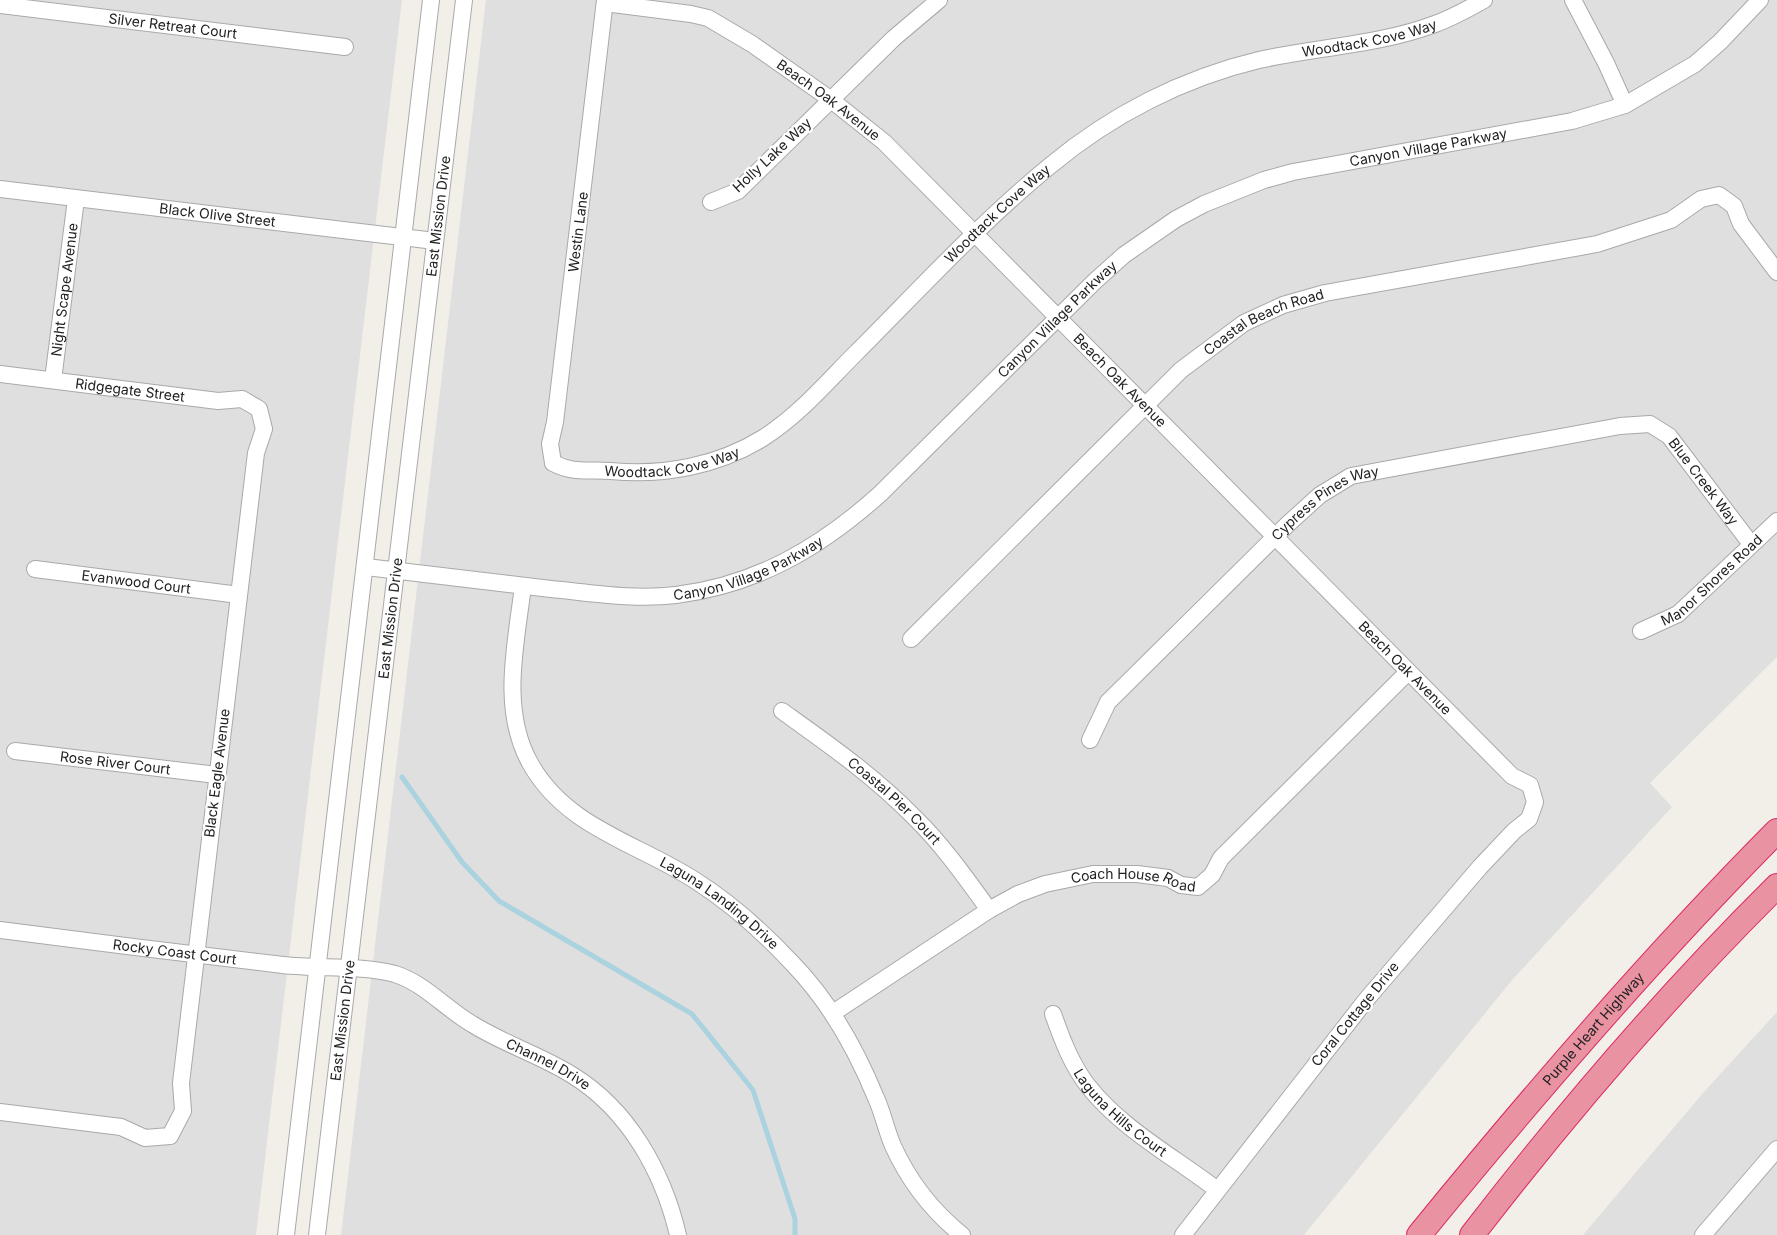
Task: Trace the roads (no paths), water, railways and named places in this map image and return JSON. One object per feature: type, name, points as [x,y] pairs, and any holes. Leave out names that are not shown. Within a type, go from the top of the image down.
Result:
[{"type":"highway","name":"Purple Heart Highway","points":[[1419,1235],[1523,1107],[1687,922],[1777,831]]},
{"type":"highway","points":[[1472,1235],[1526,1165],[1642,1028],[1777,886]]},
{"type":"street","points":[[286,1235],[366,567],[431,0]]},
{"type":"street","name":"East Mission Drive","points":[[317,1235],[464,0]]},
{"type":"street","name":"Holly Lake Way","points":[[711,202],[738,191],[894,38],[939,0]]},
{"type":"street","name":"Woodtack Cove Way","points":[[553,462],[570,471],[588,469],[639,473],[664,471],[706,463],[763,438],[805,403],[1025,187],[1072,148],[1112,121],[1182,86],[1258,61],[1416,30],[1435,24],[1484,0]]},
{"type":"street","points":[[1573,0],[1606,63],[1625,105]]},
{"type":"street","name":"Canyon Village Parkway","points":[[366,567],[621,597],[676,594],[737,581],[792,559],[825,540],[880,494],[1124,255],[1176,218],[1233,191],[1293,172],[1572,121],[1625,105],[1695,64],[1726,37],[1760,0]]},
{"type":"street","name":"Beach Oak Avenue","points":[[605,2],[708,18],[752,44],[830,99],[884,142],[1512,776],[1530,785],[1535,802]]},
{"type":"street","name":"Westin Lane","points":[[553,462],[550,444],[557,403],[605,2]]},
{"type":"street","name":"Silver Retreat Court","points":[[0,5],[346,47]]},
{"type":"street","name":"Black Olive Street","points":[[0,190],[435,241]]},
{"type":"street","name":"Coastal Beach Road","points":[[911,639],[1147,406],[1181,370],[1212,345],[1244,323],[1283,305],[1325,293],[1596,244],[1671,220],[1701,199],[1719,195],[1734,206],[1741,224],[1777,272]]},
{"type":"street","name":"Night Scape Avenue","points":[[53,380],[76,199]]},
{"type":"street","name":"Ridgegate Street","points":[[0,374],[218,401],[242,399],[259,409]]},
{"type":"street","name":"Black Eagle Avenue","points":[[0,1112],[121,1127],[145,1138],[170,1136],[183,1111],[181,1083],[217,775],[256,453],[264,429],[259,409]]},
{"type":"street","name":"Cypress Pines Way","points":[[1090,740],[1108,702],[1275,536],[1320,495],[1351,476],[1620,426],[1650,424]]},
{"type":"street","name":"Blue Creek Way","points":[[1650,424],[1669,436],[1751,544]]},
{"type":"street","name":"Manor Shores Road","points":[[1641,632],[1678,614],[1777,521]]},
{"type":"street","name":"Evanwood Court","points":[[36,569],[239,595]]},
{"type":"street","name":"Laguna Landing Drive","points":[[523,586],[513,668],[512,695],[522,745],[539,778],[586,823],[680,872],[740,913],[794,965],[833,1013],[877,1099],[893,1144],[903,1165],[918,1190],[962,1235]]},
{"type":"street","name":"Coach House Road","points":[[833,1013],[989,910],[1018,894],[1045,884],[1092,874],[1137,874],[1168,878],[1181,885],[1198,887],[1212,875],[1221,858],[1408,672]]},
{"type":"street","name":"Coastal Pier Court","points":[[782,711],[842,754],[905,807],[935,840],[989,910]]},
{"type":"street","name":"Rose River Court","points":[[15,750],[217,775]]},
{"type":"street","name":"Coral Cottage Drive","points":[[1182,1235],[1216,1189],[1355,1014],[1429,925],[1514,830],[1530,818],[1535,802]]},
{"type":"street","name":"Rocky Coast Court","points":[[0,930],[318,969],[350,969]]},
{"type":"street","name":"Channel Drive","points":[[350,969],[382,972],[412,981],[472,1024],[499,1040],[552,1063],[590,1088],[622,1118],[649,1157],[670,1203],[678,1235]]},
{"type":"street","name":"Laguna Hills Court","points":[[1053,1014],[1063,1043],[1088,1086],[1129,1124],[1216,1189]]},
{"type":"street","points":[[1703,1235],[1777,1149]]},
{"type":"waterway","points":[[402,777],[462,862],[499,901],[692,1014],[753,1090],[795,1219],[795,1235]]}]
